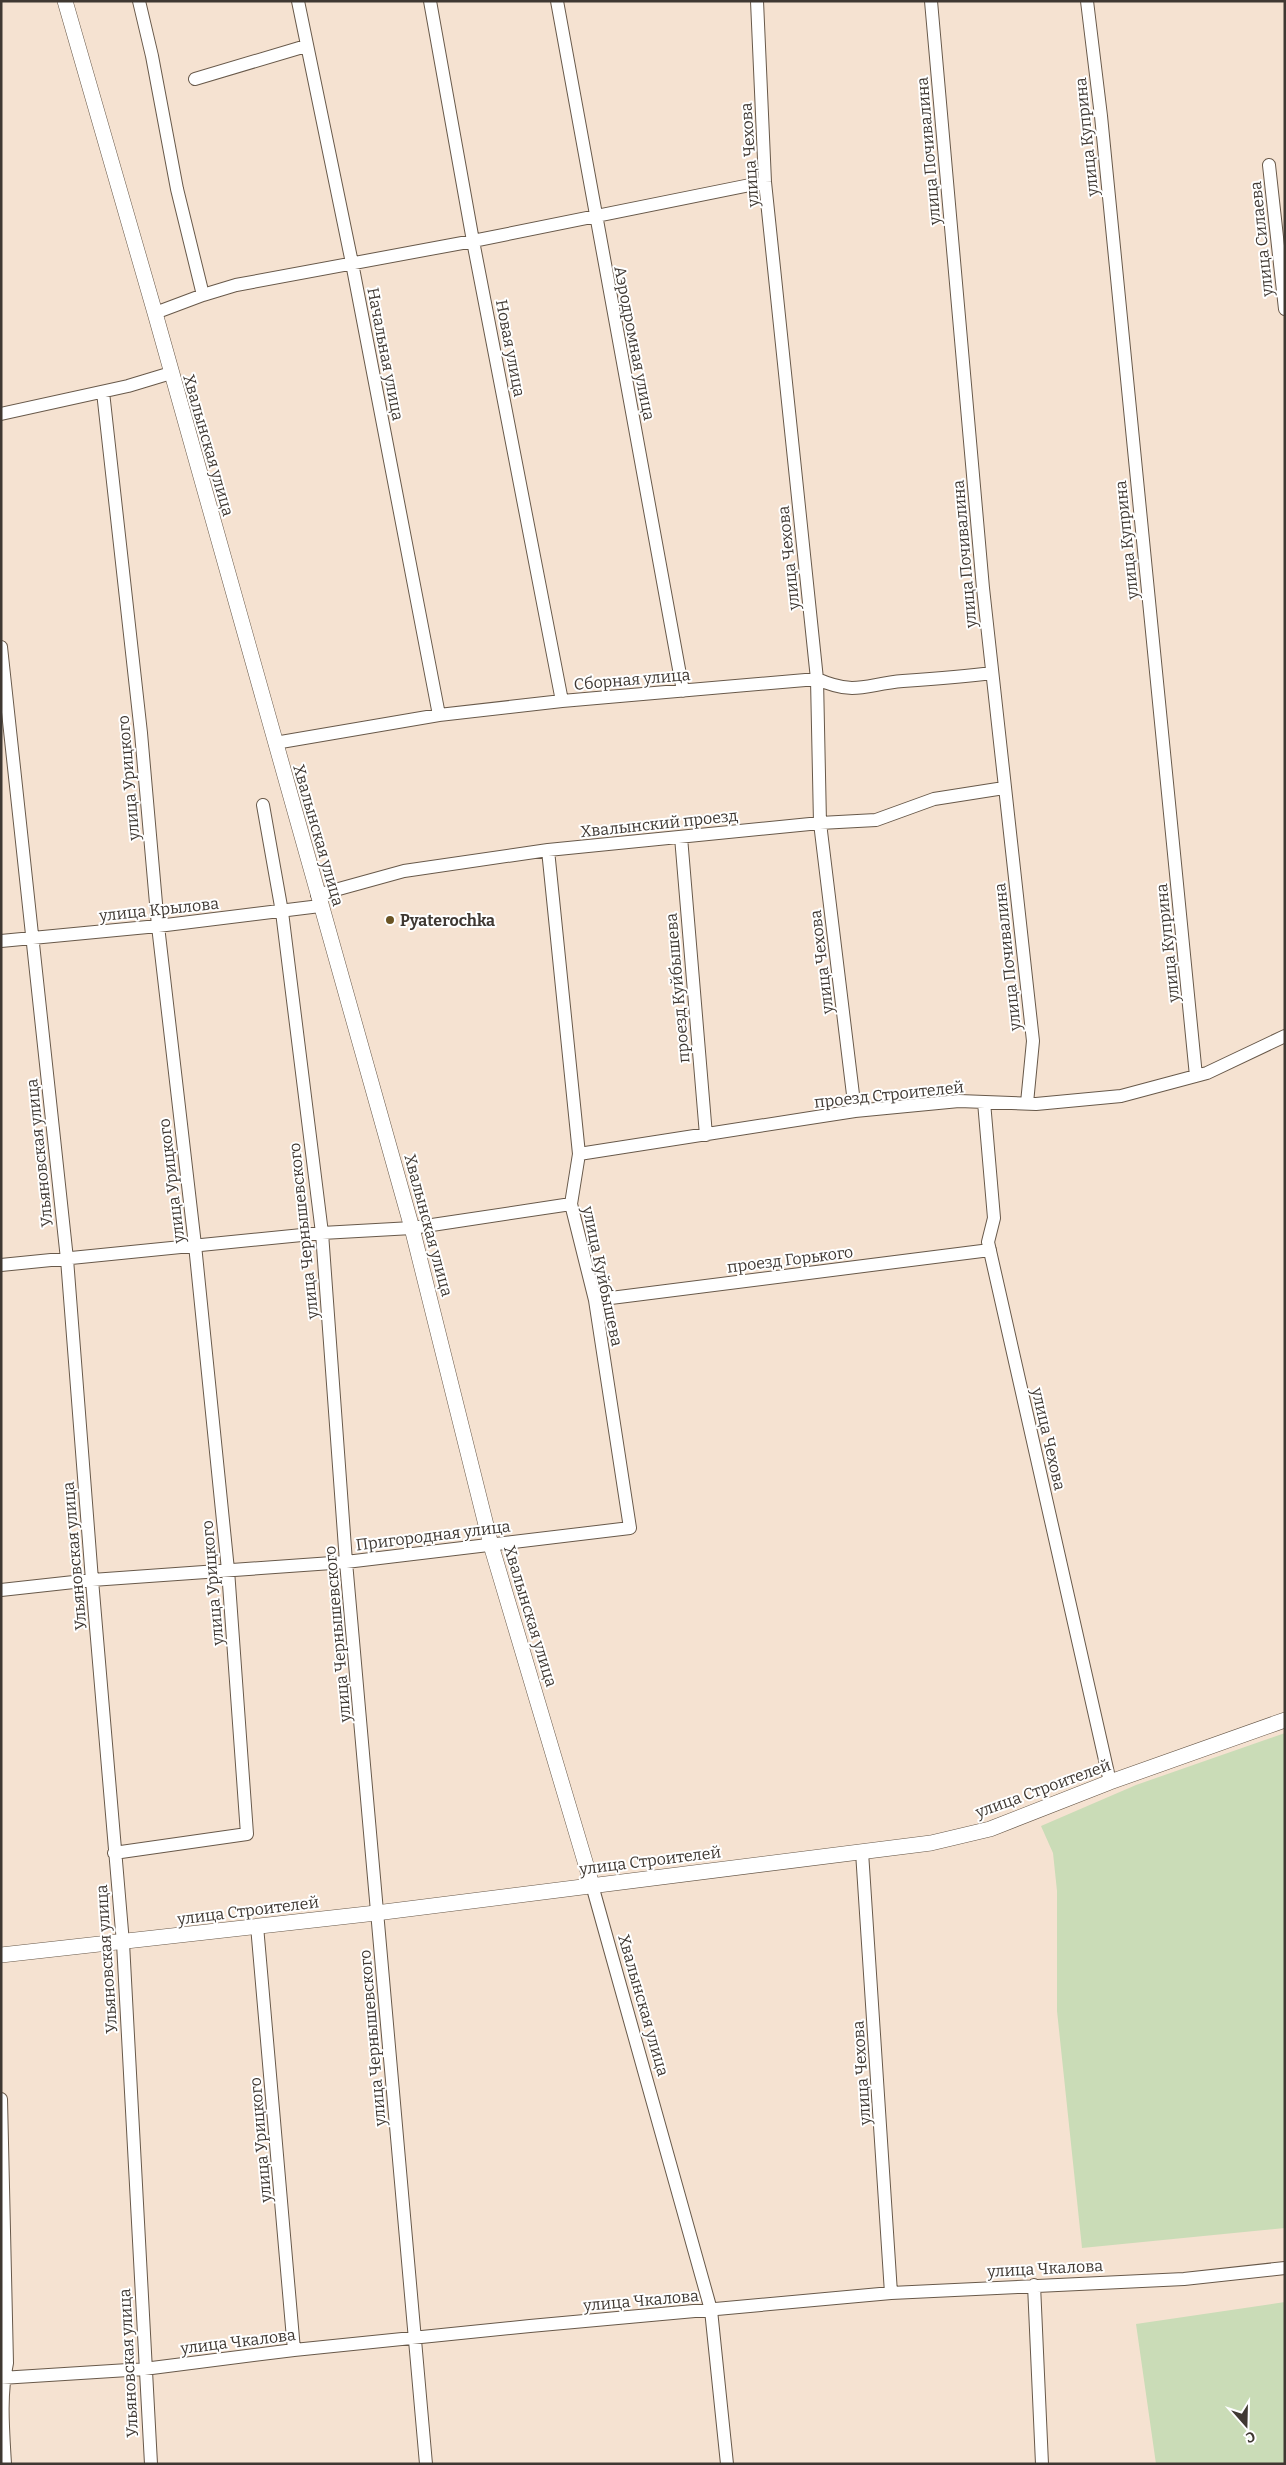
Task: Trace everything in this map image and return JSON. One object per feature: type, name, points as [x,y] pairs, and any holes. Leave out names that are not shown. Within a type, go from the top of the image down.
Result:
[{"type":"street","name":"Хвалынская улица","points":[[65,1],[155,313],[412,1228],[491,1544],[592,1885],[711,2310],[727,2464]]},
{"type":"street","points":[[139,1],[152,56],[177,189],[203,295]]},
{"type":"street","name":"Начальная улица","points":[[298,1],[352,263],[439,715]]},
{"type":"street","name":"Новая улица","points":[[430,1],[562,701]]},
{"type":"street","name":"Аэродромная улица","points":[[557,1],[683,691]]},
{"type":"street","name":"улица Чехова","points":[[757,1],[765,182],[817,679],[820,823],[855,1111]]},
{"type":"street","name":"улица Почивалина","points":[[931,1],[992,673],[1033,1041],[1027,1103]]},
{"type":"street","name":"улица Куприна","points":[[1087,1],[1102,126],[1196,1076]]},
{"type":"street","points":[[195,79],[306,46]]},
{"type":"street","name":"улица Силаева","points":[[1269,165],[1285,309]]},
{"type":"street","points":[[155,313],[236,285],[474,241],[765,182]]},
{"type":"street","points":[[1,414],[103,392],[171,374]]},
{"type":"street","name":"улица Урицкого","points":[[103,392],[140,733],[158,926],[195,1245],[228,1570],[247,1834],[114,1853]]},
{"type":"street","name":"Ульяновская улица","points":[[1,647],[67,1259],[114,1853],[123,1943],[144,2369],[151,2464]]},
{"type":"street","name":"Сборная улица","points":[[275,742],[439,715],[562,701],[817,679],[851,690],[901,682],[946,680],[992,673]]},
{"type":"street","name":"Хвалынский проезд","points":[[319,901],[404,871],[548,850],[820,823],[876,820],[934,799],[1004,788]]},
{"type":"street","name":"улица Чернышевского","points":[[263,805],[282,912],[322,1233],[346,1562],[426,2464]]},
{"type":"street","name":"проезд Куйбышева","points":[[681,838],[706,1135]]},
{"type":"street","name":"улица Куйбышева","points":[[548,850],[579,1154],[571,1204],[595,1300],[630,1528]]},
{"type":"street","name":"улица Крылова","points":[[1,941],[282,912],[319,901]]},
{"type":"street","name":"проезд Строителей","points":[[579,1154],[855,1111],[959,1101],[1027,1103],[1121,1096],[1196,1076],[1285,1036]]},
{"type":"street","name":"улица Чехова","points":[[984,1102],[994,1218],[988,1242],[1110,1782]]},
{"type":"street","points":[[1,1265],[322,1233],[412,1228],[571,1204]]},
{"type":"street","name":"проезд Горького","points":[[595,1300],[990,1250]]},
{"type":"street","name":"Пригородная улица","points":[[1,1590],[92,1580],[346,1562],[630,1528]]},
{"type":"street","name":"улица Строителей","points":[[1,1954],[123,1943],[376,1913],[930,1843],[990,1829],[1110,1782],[1285,1720]]},
{"type":"street","name":"улица Чехова","points":[[862,1852],[891,2293]]},
{"type":"street","name":"улица Урицкого","points":[[257,1926],[294,2350]]},
{"type":"street","points":[[1,2099],[7,2363],[2,2378],[5,2464]]},
{"type":"street","name":"улица Чкалова","points":[[2,2378],[144,2369],[294,2350],[891,2293],[1034,2284],[1184,2279],[1285,2268]]},
{"type":"street","points":[[1034,2284],[1042,2464]]},
{"type":"green space","points":[[1285,1733],[1285,2228],[1082,2248],[1057,2011],[1057,1891],[1053,1853],[1041,1826],[1136,1785]]},
{"type":"green space","points":[[1285,2302],[1285,2464],[1156,2464],[1136,2324]]},
{"type":"place","name":"Pyaterochka","points":[[390,920]]}]
